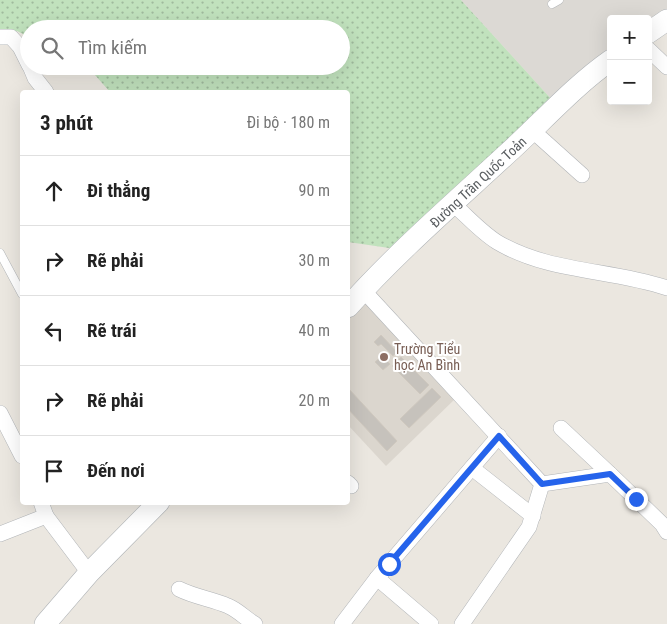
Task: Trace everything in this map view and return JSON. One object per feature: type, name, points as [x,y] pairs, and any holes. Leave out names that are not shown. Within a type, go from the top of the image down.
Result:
[{"type":"main road","points":[[652,30],[667,20]]},
{"type":"main road","name":"Đường Trần Quốc Toản","points":[[350,305],[453,204],[564,100],[607,63]]},
{"type":"main road","points":[[45,624],[89,573],[155,505]]},
{"type":"street","points":[[0,37],[12,37],[20,47]]},
{"type":"street","points":[[652,53],[667,67]]},
{"type":"street","points":[[34,75],[44,90]]},
{"type":"street","points":[[533,131],[582,175]]},
{"type":"street","points":[[453,204],[495,241],[534,258],[564,268],[651,283],[667,288]]},
{"type":"street","points":[[363,290],[542,484]]},
{"type":"street","points":[[0,413],[8,435],[20,453]]},
{"type":"street","points":[[561,428],[662,524],[667,532]]},
{"type":"street","points":[[342,624],[377,578],[499,436]]},
{"type":"street","points":[[472,468],[533,516]]},
{"type":"street","points":[[542,484],[610,474]]},
{"type":"street","points":[[462,624],[529,527],[542,484]]},
{"type":"street","points":[[0,534],[44,509],[89,573]]},
{"type":"street","points":[[377,578],[431,624]]},
{"type":"street","points":[[179,589],[231,608],[255,624]]},
{"type":"lane","points":[[0,253],[20,290]]},
{"type":"shaded area","points":[[461,0],[667,0],[667,11],[652,21],[652,15],[607,15],[607,54],[553,101]]},
{"type":"shaded area","name":"Trường Tiểu học An Bình","points":[[365,298],[457,397],[386,466],[350,427],[350,315]]},
{"type":"green space","points":[[0,0],[461,0],[553,101],[396,249],[350,242],[350,90],[108,90],[95,75],[350,75],[350,20],[20,20],[20,32],[0,32]]},
{"type":"building","points":[[381,335],[397,352],[393,356],[381,344],[378,346],[374,342]]},
{"type":"building","points":[[382,356],[390,364],[383,370],[375,362]]},
{"type":"building","points":[[401,357],[429,385],[420,394],[392,366]]},
{"type":"building","points":[[432,388],[441,397],[409,428],[400,419]]},
{"type":"building","points":[[350,390],[397,441],[387,451],[350,411]]},
{"type":"place","name":"Trường Tiểu học An Bình","points":[[384,357]]},
{"type":"route","points":[[389,564],[499,436],[542,484],[610,474],[636,499]]}]
